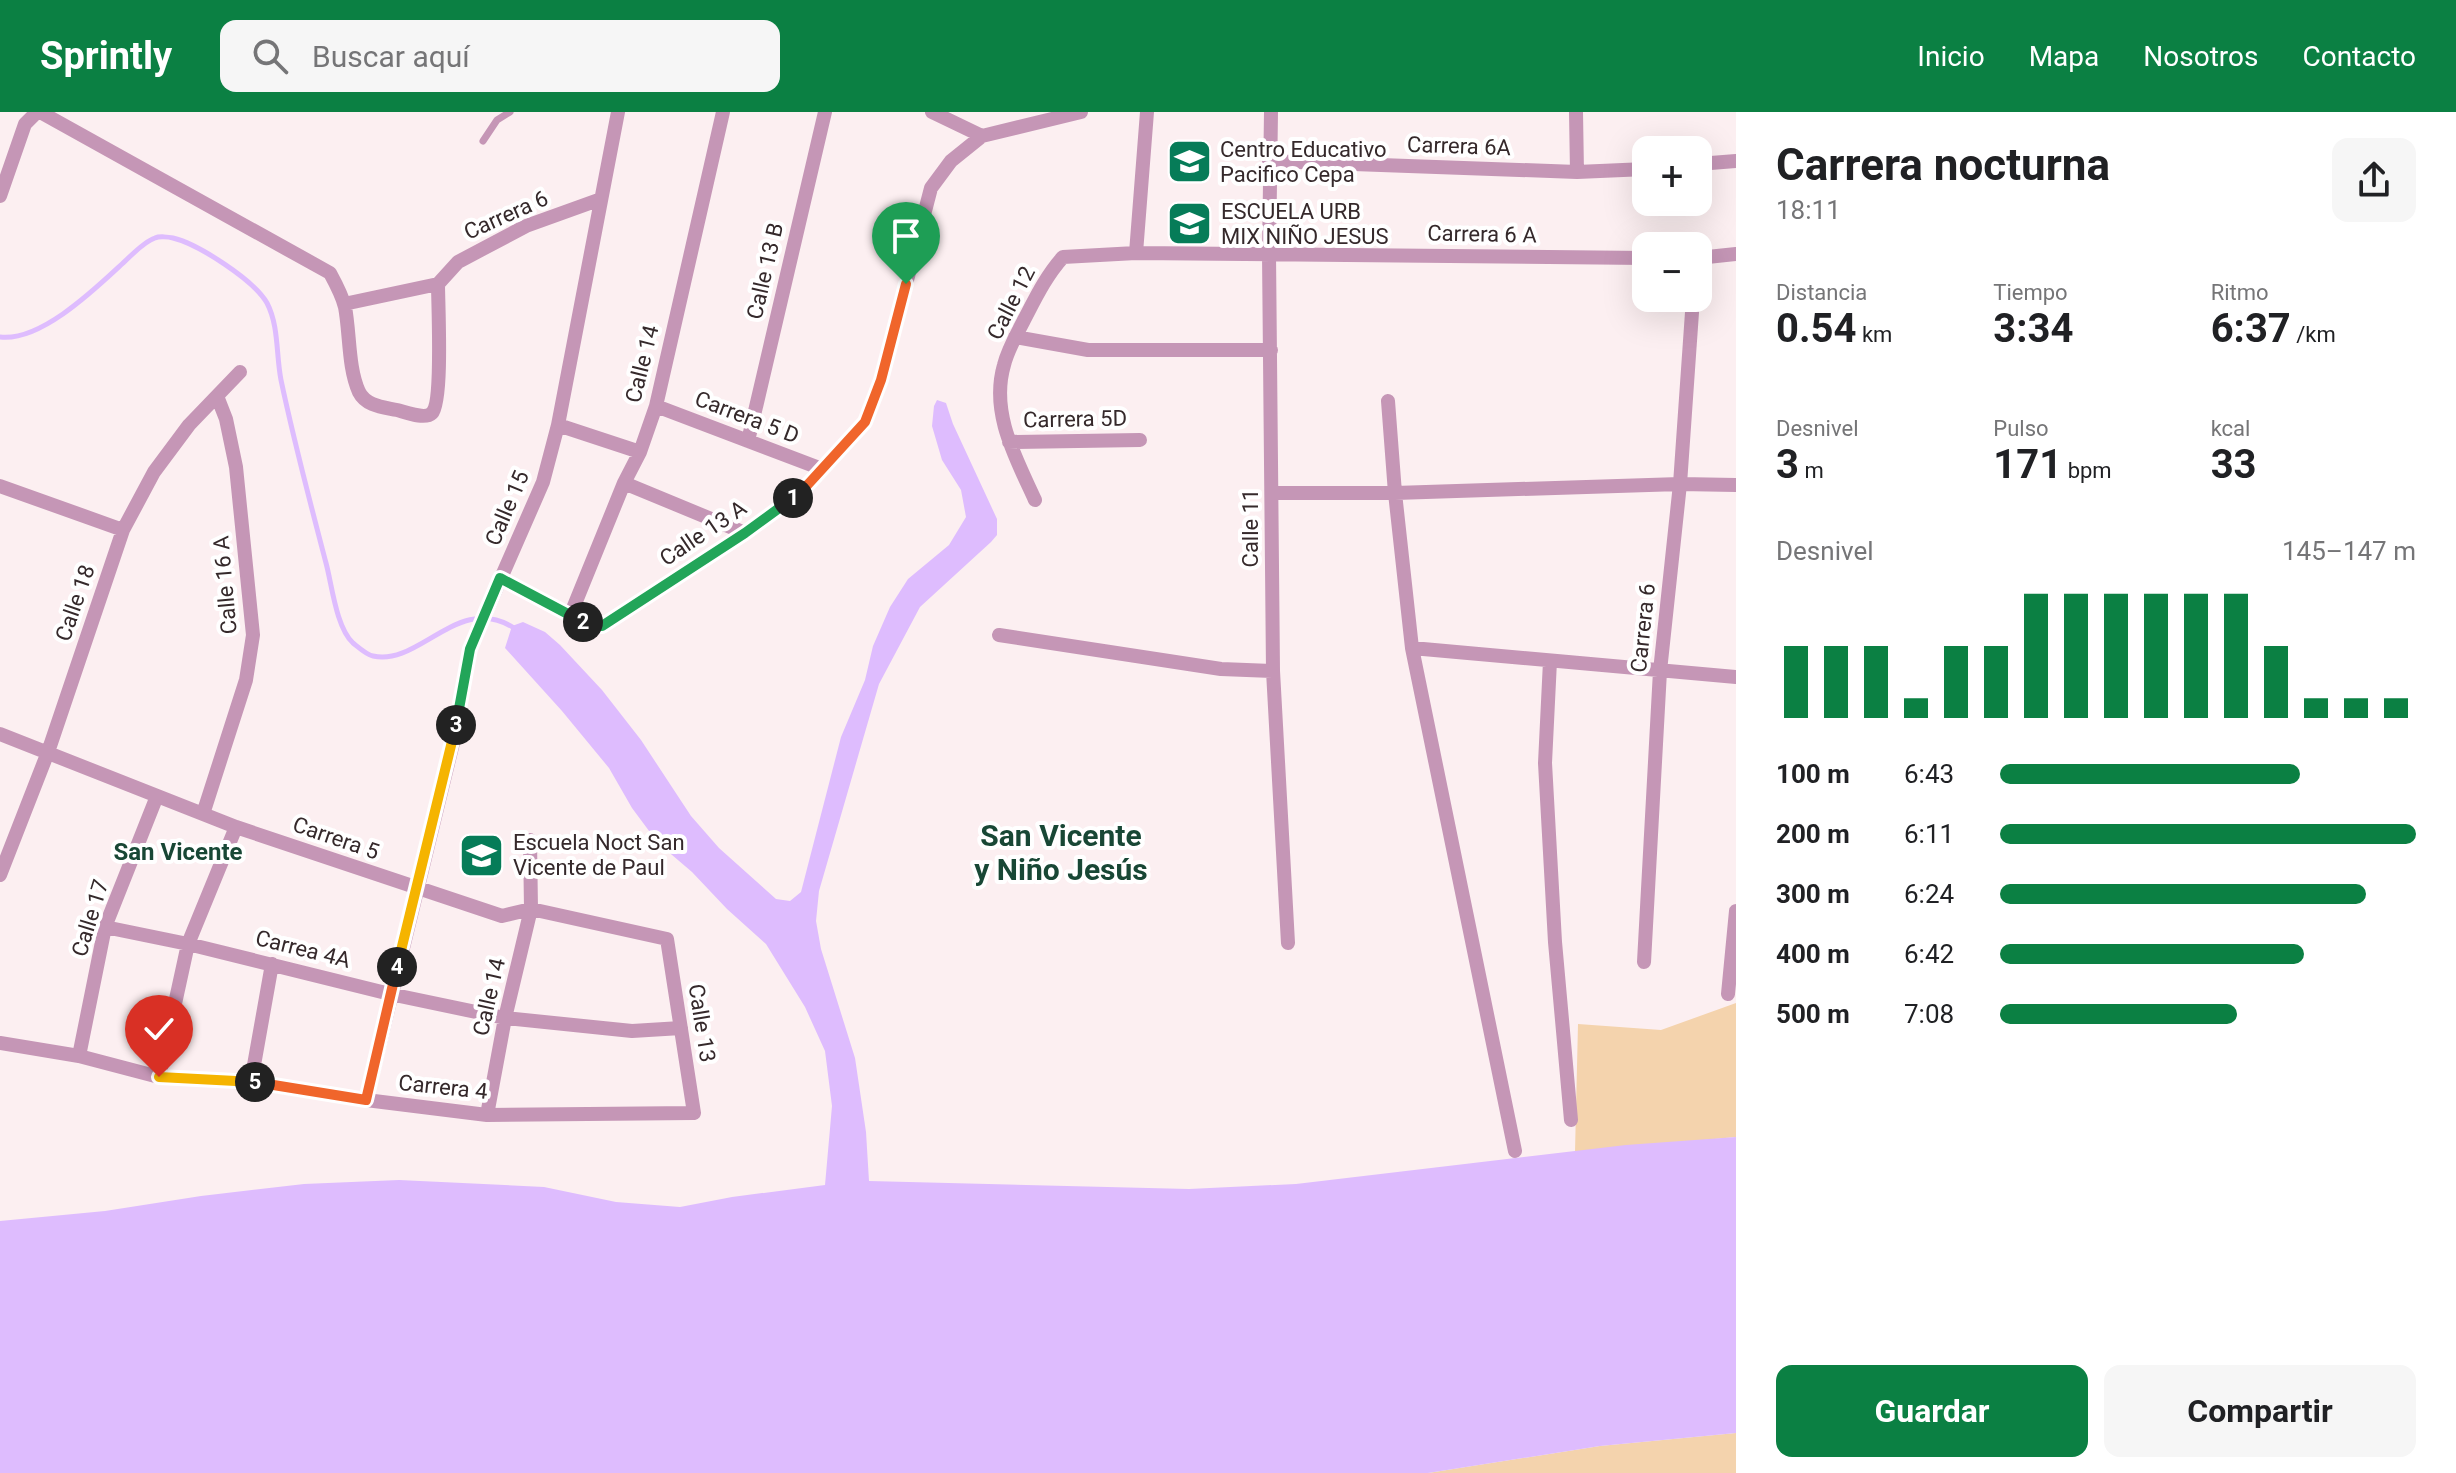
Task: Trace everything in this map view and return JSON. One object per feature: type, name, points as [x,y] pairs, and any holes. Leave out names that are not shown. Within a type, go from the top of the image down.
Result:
[{"type":"street","points":[[0,196],[25,124],[38,112],[330,273],[344,304],[356,383],[363,398],[373,404],[428,416],[433,413],[437,401],[440,339],[438,284],[344,304]]},
{"type":"street","name":"Calle 15","points":[[366,1100],[453,743],[470,649],[543,482],[558,425],[618,112]]},
{"type":"street","name":"Calle 14","points":[[570,616],[624,483],[640,452],[656,406],[723,112]]},
{"type":"street","name":"Calle 13 B","points":[[748,441],[825,112]]},
{"type":"street","points":[[932,112],[982,136]]},
{"type":"street","points":[[822,469],[865,422],[881,380],[931,188],[951,161],[982,136],[1081,112]]},
{"type":"street","points":[[1136,253],[1147,112]]},
{"type":"street","name":"Calle 11","points":[[1271,112],[1269,254],[1273,671],[1288,943]]},
{"type":"street","points":[[1576,112],[1577,172]]},
{"type":"street","name":"Carrera 6A","points":[[1269,161],[1577,172],[1632,170]]},
{"type":"street","points":[[1712,163],[1736,161]]},
{"type":"street","name":"Carrera 6","points":[[438,284],[458,262],[512,233],[601,199]]},
{"type":"street","name":"Calle 12","points":[[1009,442],[1000,396],[1004,365],[1042,285],[1063,257],[1136,253],[1269,254]]},
{"type":"street","name":"Carrera 6 A","points":[[1269,254],[1632,258]]},
{"type":"street","points":[[1712,257],[1736,254]]},
{"type":"street","name":"Carrera 6","points":[[1644,962],[1660,671],[1680,484],[1692,312]]},
{"type":"street","points":[[1015,337],[1088,350],[1271,350]]},
{"type":"street","name":"Calle 18","points":[[0,875],[48,752],[123,530],[154,472],[189,425],[240,372]]},
{"type":"street","name":"Calle 16 A","points":[[203,814],[246,680],[253,635],[236,467],[226,419],[217,396]]},
{"type":"street","points":[[1388,401],[1412,648],[1515,1151]]},
{"type":"street","name":"Carrera 5 D","points":[[656,406],[822,469]]},
{"type":"street","points":[[558,425],[640,452]]},
{"type":"street","name":"Carrera 5D","points":[[1009,442],[1140,440]]},
{"type":"street","points":[[1009,442],[1035,500]]},
{"type":"street","name":"Calle 13 A","points":[[570,616],[589,625],[602,626],[745,533],[801,492],[822,469]]},
{"type":"street","points":[[624,483],[745,533]]},
{"type":"street","points":[[1272,493],[1736,485]]},
{"type":"street","points":[[0,486],[123,530]]},
{"type":"street","points":[[500,578],[570,616]]},
{"type":"street","points":[[999,635],[1221,669],[1273,671]]},
{"type":"street","points":[[1412,648],[1736,677]]},
{"type":"street","points":[[1550,661],[1545,763],[1555,942],[1571,1120]]},
{"type":"street","name":"Carrera 5","points":[[0,734],[236,827],[502,916],[531,909],[667,939]]},
{"type":"street","name":"Calle 17","points":[[79,1056],[105,927],[157,796]]},
{"type":"street","points":[[159,1077],[188,944],[236,827]]},
{"type":"street","name":"Calle 14","points":[[487,1115],[505,1018],[531,909],[530,840]]},
{"type":"street","points":[[1728,994],[1736,911]]},
{"type":"street","name":"Carrea 4A","points":[[105,927],[505,1018],[632,1031],[681,1028]]},
{"type":"street","name":"Calle 13","points":[[667,939],[694,1113]]},
{"type":"street","points":[[251,1082],[272,964]]},
{"type":"street","name":"Carrera 4","points":[[0,1043],[79,1056],[159,1077],[251,1082],[487,1115],[694,1113]]},
{"type":"lane","points":[[483,141],[497,120],[510,112]]},
{"type":"shaded area","points":[[937,400],[946,403],[997,519],[997,535],[920,607],[879,684],[819,891],[816,921],[821,949],[855,1058],[866,1132],[869,1181],[1189,1189],[1296,1184],[1626,1145],[1736,1137],[1736,1433],[1600,1446],[1428,1473],[0,1473],[0,1221],[105,1211],[304,1184],[399,1180],[544,1187],[616,1202],[680,1207],[825,1185],[832,1106],[825,1051],[805,1007],[766,944],[658,843],[632,808],[609,768],[505,648],[512,626],[523,622],[545,632],[560,645],[602,690],[641,740],[691,816],[719,848],[776,899],[790,901],[801,892],[841,737],[890,607],[908,579],[949,545],[966,517],[961,490],[942,460],[932,426]]},
{"type":"shaded area","points":[[1736,1003],[1736,1137],[1575,1152],[1578,1024],[1661,1030]]},
{"type":"shaded area","points":[[1736,1433],[1736,1473],[1428,1473],[1600,1446]]},
{"type":"waterway","points":[[0,337],[16,336],[49,323],[82,300],[155,238],[173,238],[210,255],[250,284],[271,312],[279,370],[302,472],[335,605],[347,636],[371,655],[390,656],[407,651],[457,624],[475,619],[494,619],[514,628]]},
{"type":"place","name":"Centro Educativo Pacifico Cepa","points":[[1189,162]]},
{"type":"place","name":"ESCUELA URB MIX NIÑO JESUS","points":[[1190,224]]},
{"type":"place","name":"Escuela Noct San Vicente de Paul","points":[[482,855]]},
{"type":"district","name":"San Vicente","points":[[178,852]]},
{"type":"district","name":"San Vicente y Niño Jesús","points":[[1061,852]]},
{"type":"route","points":[[159,1077],[251,1082],[366,1100],[453,743],[470,649],[500,578],[589,625],[602,626],[745,533],[801,492],[865,422],[881,380],[906,284]]}]
